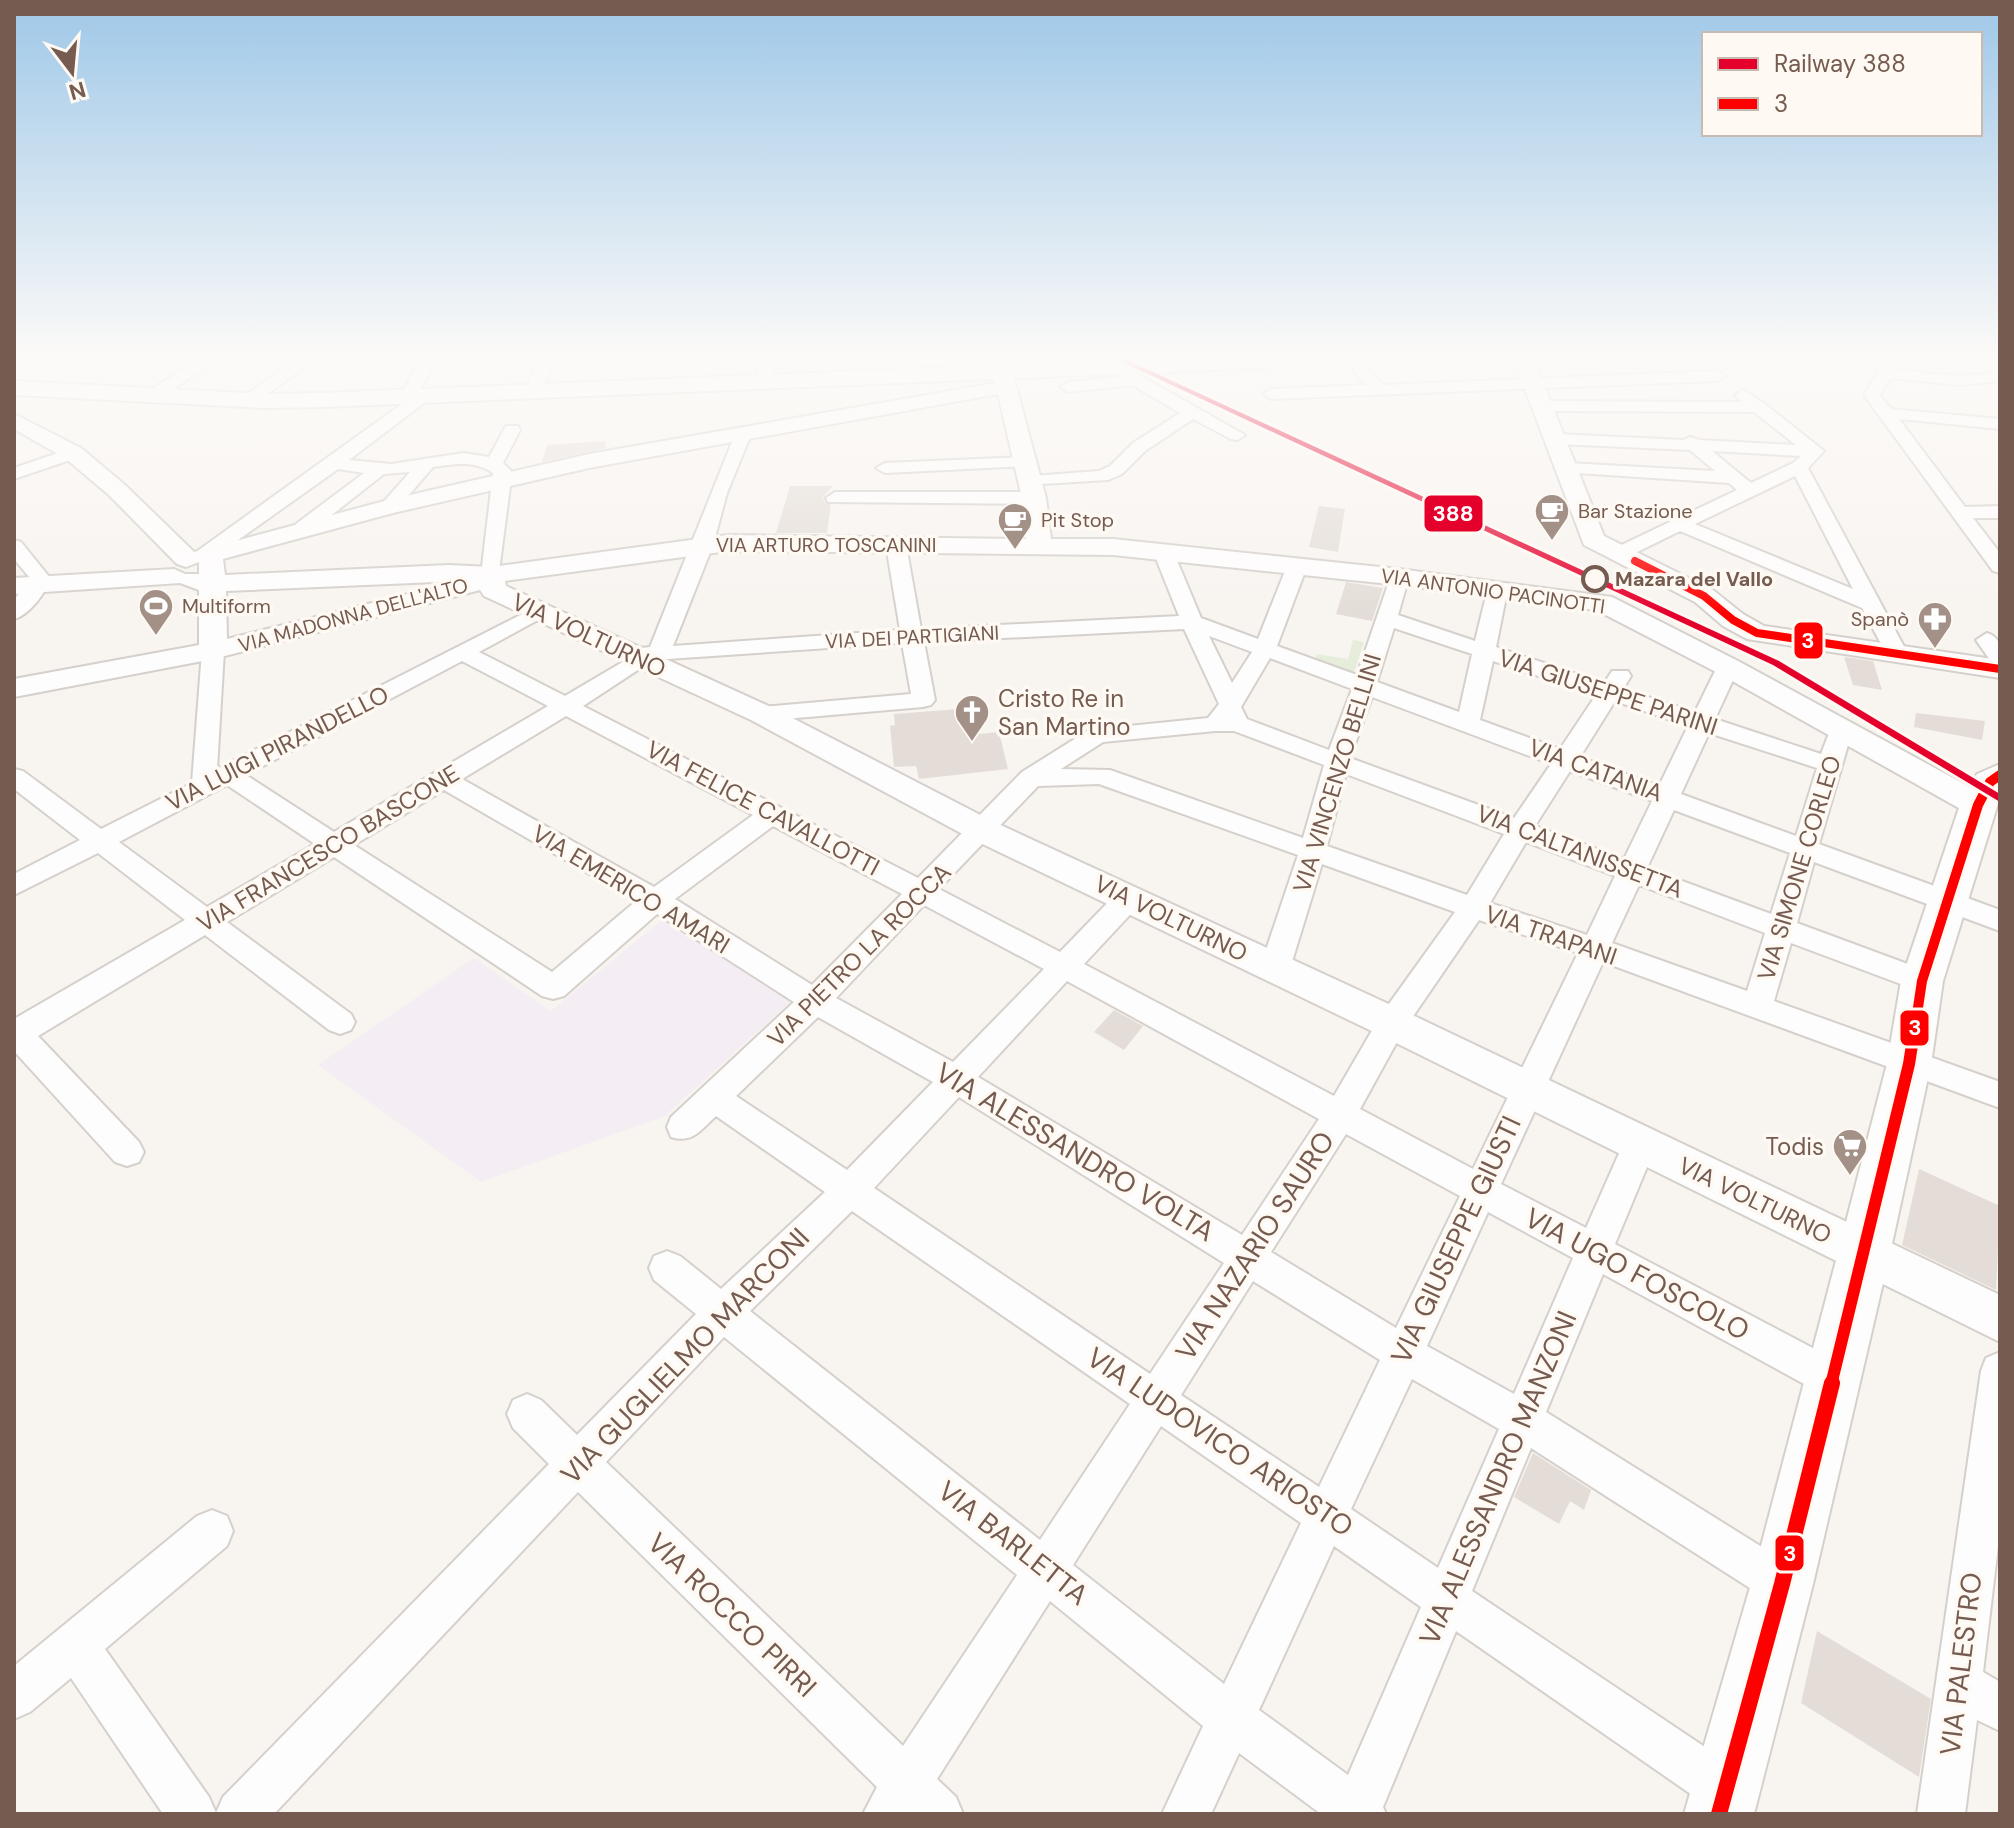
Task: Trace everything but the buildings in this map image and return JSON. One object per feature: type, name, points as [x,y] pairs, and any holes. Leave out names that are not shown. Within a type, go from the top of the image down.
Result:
[{"type":"main road","points":[[1722,1801],[1782,1584],[1864,1253],[1909,1064],[1922,981],[1950,901],[1993,800]]},
{"type":"street","points":[[59,445],[117,490],[198,564],[213,651],[216,780],[337,843],[553,988],[655,900],[773,813]]},
{"type":"street","points":[[198,564],[356,445]]},
{"type":"street","points":[[198,564],[491,575],[498,471],[507,445]]},
{"type":"street","points":[[26,585],[123,578],[198,564],[303,528],[388,507],[498,471],[660,445]]},
{"type":"street","points":[[644,656],[703,545],[718,493],[738,445]]},
{"type":"street","points":[[1021,445],[1030,480],[1039,546]]},
{"type":"street","points":[[835,498],[892,497],[1030,480],[1102,476],[1116,470],[1142,445]]},
{"type":"street","points":[[1559,445],[1593,540],[1704,596],[1733,620],[1757,633],[2000,669]]},
{"type":"street","points":[[1693,445],[1750,491]]},
{"type":"street","points":[[1699,445],[1815,451]]},
{"type":"street","points":[[1808,445],[1815,451]]},
{"type":"street","points":[[1909,445],[1997,559]]},
{"type":"street","points":[[1620,553],[1799,467],[1815,451]]},
{"type":"street","points":[[14,474],[73,453]]},
{"type":"street","points":[[334,463],[380,469],[456,459],[498,471]]},
{"type":"street","points":[[388,507],[427,463]]},
{"type":"street","points":[[892,497],[884,463],[1030,480]]},
{"type":"street","points":[[1799,467],[1897,654]]},
{"type":"street","points":[[1568,468],[1773,480]]},
{"type":"street","points":[[303,528],[380,469]]},
{"type":"street","points":[[1960,513],[2000,512]]},
{"type":"street","points":[[1681,525],[1868,603]]},
{"type":"street","name":"VIA ARTURO TOSCANINI","points":[[491,575],[703,545],[1039,546],[1163,551]]},
{"type":"street","points":[[762,714],[923,700],[896,545]]},
{"type":"street","points":[[14,546],[40,578],[26,585],[14,613]]},
{"type":"street","points":[[1163,551],[1228,715]]},
{"type":"street","name":"VIA ANTONIO PACINOTTI","points":[[1163,551],[1603,603],[1841,728],[1993,800]]},
{"type":"street","points":[[1228,715],[1264,650],[1297,566]]},
{"type":"street","name":"VIA VOLTURNO","points":[[491,575],[493,590],[644,656],[762,714],[982,830],[1130,897],[2000,1319]]},
{"type":"street","name":"VIA MADONNA DELL'ALTO","points":[[14,688],[213,651],[467,588],[491,575]]},
{"type":"street","name":"VIA VINCENZO BELLINI","points":[[1275,968],[1337,761],[1399,577]]},
{"type":"street","points":[[1468,722],[1497,592]]},
{"type":"street","name":"VIA LUIGI PIRANDELLO","points":[[14,886],[540,611]]},
{"type":"street","name":"VIA GIUSEPPE PARINI","points":[[1385,618],[1486,652],[1615,684],[1702,723],[1831,765]]},
{"type":"street","name":"VIA DEI PARTIGIANI","points":[[644,656],[910,636],[1192,622]]},
{"type":"street","name":"VIA CATANIA","points":[[1192,622],[2000,921]]},
{"type":"street","name":"VIA FELICE CAVALLOTTI","points":[[462,652],[1063,966]]},
{"type":"street","name":"VIA FRANCESCO BASCONE","points":[[15,1034],[569,706],[644,656]]},
{"type":"street","name":"VIA GIUSEPPE GIUSTI","points":[[1186,1814],[1229,1717],[1597,949],[1728,667]]},
{"type":"street","name":"VIA NAZARIO SAURO","points":[[896,1799],[1340,1115],[1392,1023],[1473,908],[1615,684]]},
{"type":"street","points":[[1031,778],[1101,776],[1097,735],[1228,715]]},
{"type":"street","name":"VIA CALTANISSETTA","points":[[1228,715],[1337,761],[1922,981]]},
{"type":"street","name":"VIA SIMONE CORLEO","points":[[1757,1008],[1841,728]]},
{"type":"street","name":"VIA PIETRO LA ROCCA","points":[[683,1127],[815,1001],[1031,778],[1097,735]]},
{"type":"street","name":"VIA TRAPANI","points":[[1101,776],[1597,949],[2000,1095]]},
{"type":"street","points":[[14,777],[340,1022]]},
{"type":"street","name":"VIA EMERICO AMARI","points":[[444,779],[655,900],[815,1001]]},
{"type":"street","name":"VIA GUGLIELMO MARCONI","points":[[240,1814],[721,1314],[849,1191],[1130,897]]},
{"type":"street","name":"VIA UGO FOSCOLO","points":[[1063,966],[1831,1378]]},
{"type":"street","name":"VIA ALESSANDRO VOLTA","points":[[815,1001],[956,1079],[1403,1353],[1524,1421],[1782,1584]]},
{"type":"street","points":[[15,1034],[127,1152]]},
{"type":"street","name":"VIA LUDOVICO ARIOSTO","points":[[713,1097],[1327,1514],[1722,1801]]},
{"type":"street","name":"VIA ALESSANDRO MANZONI","points":[[1359,1813],[1640,1143]]},
{"type":"street","name":"VIA BARLETTA","points":[[667,1268],[1229,1717],[1359,1813]]},
{"type":"street","name":"VIA PALESTRO","points":[[1941,1814],[1992,1484],[2000,1371]]},
{"type":"street","name":"VIA ROCCO PIRRI","points":[[527,1414],[896,1799],[939,1814]]},
{"type":"street","points":[[14,1696],[212,1531]]},
{"type":"street","points":[[75,1644],[192,1814]]},
{"type":"street","points":[[1960,1685],[2000,1708]]},
{"type":"shaded area","points":[[662,920],[792,1000],[665,1116],[481,1182],[318,1065],[474,958],[551,1011]]},
{"type":"green space","points":[[1353,640],[1364,642],[1352,679],[1313,664],[1317,654],[1348,659]]},
{"type":"rail line","name":"388","points":[[1305,445],[1776,663],[2000,799]]},
{"type":"transit line","name":"3","points":[[1635,561],[1704,596],[1733,620],[1757,633],[2000,669]]},
{"type":"transit line","name":"3","points":[[1719,1814],[1782,1584],[1864,1253],[1909,1064],[1922,981],[1978,805],[1990,782],[2000,775]]},
{"type":"place","name":"Bar Stazione","points":[[1552,542]]},
{"type":"place","name":"Pit Stop","points":[[1015,551]]},
{"type":"place","name":"Mazara del Vallo","points":[[1595,579]]},
{"type":"place","name":"Multiform","points":[[156,637]]},
{"type":"place","name":"Spanò","points":[[1935,650]]},
{"type":"place","name":"Cristo Re in San Martino","points":[[972,743]]},
{"type":"place","name":"Todis","points":[[1850,1177]]}]
